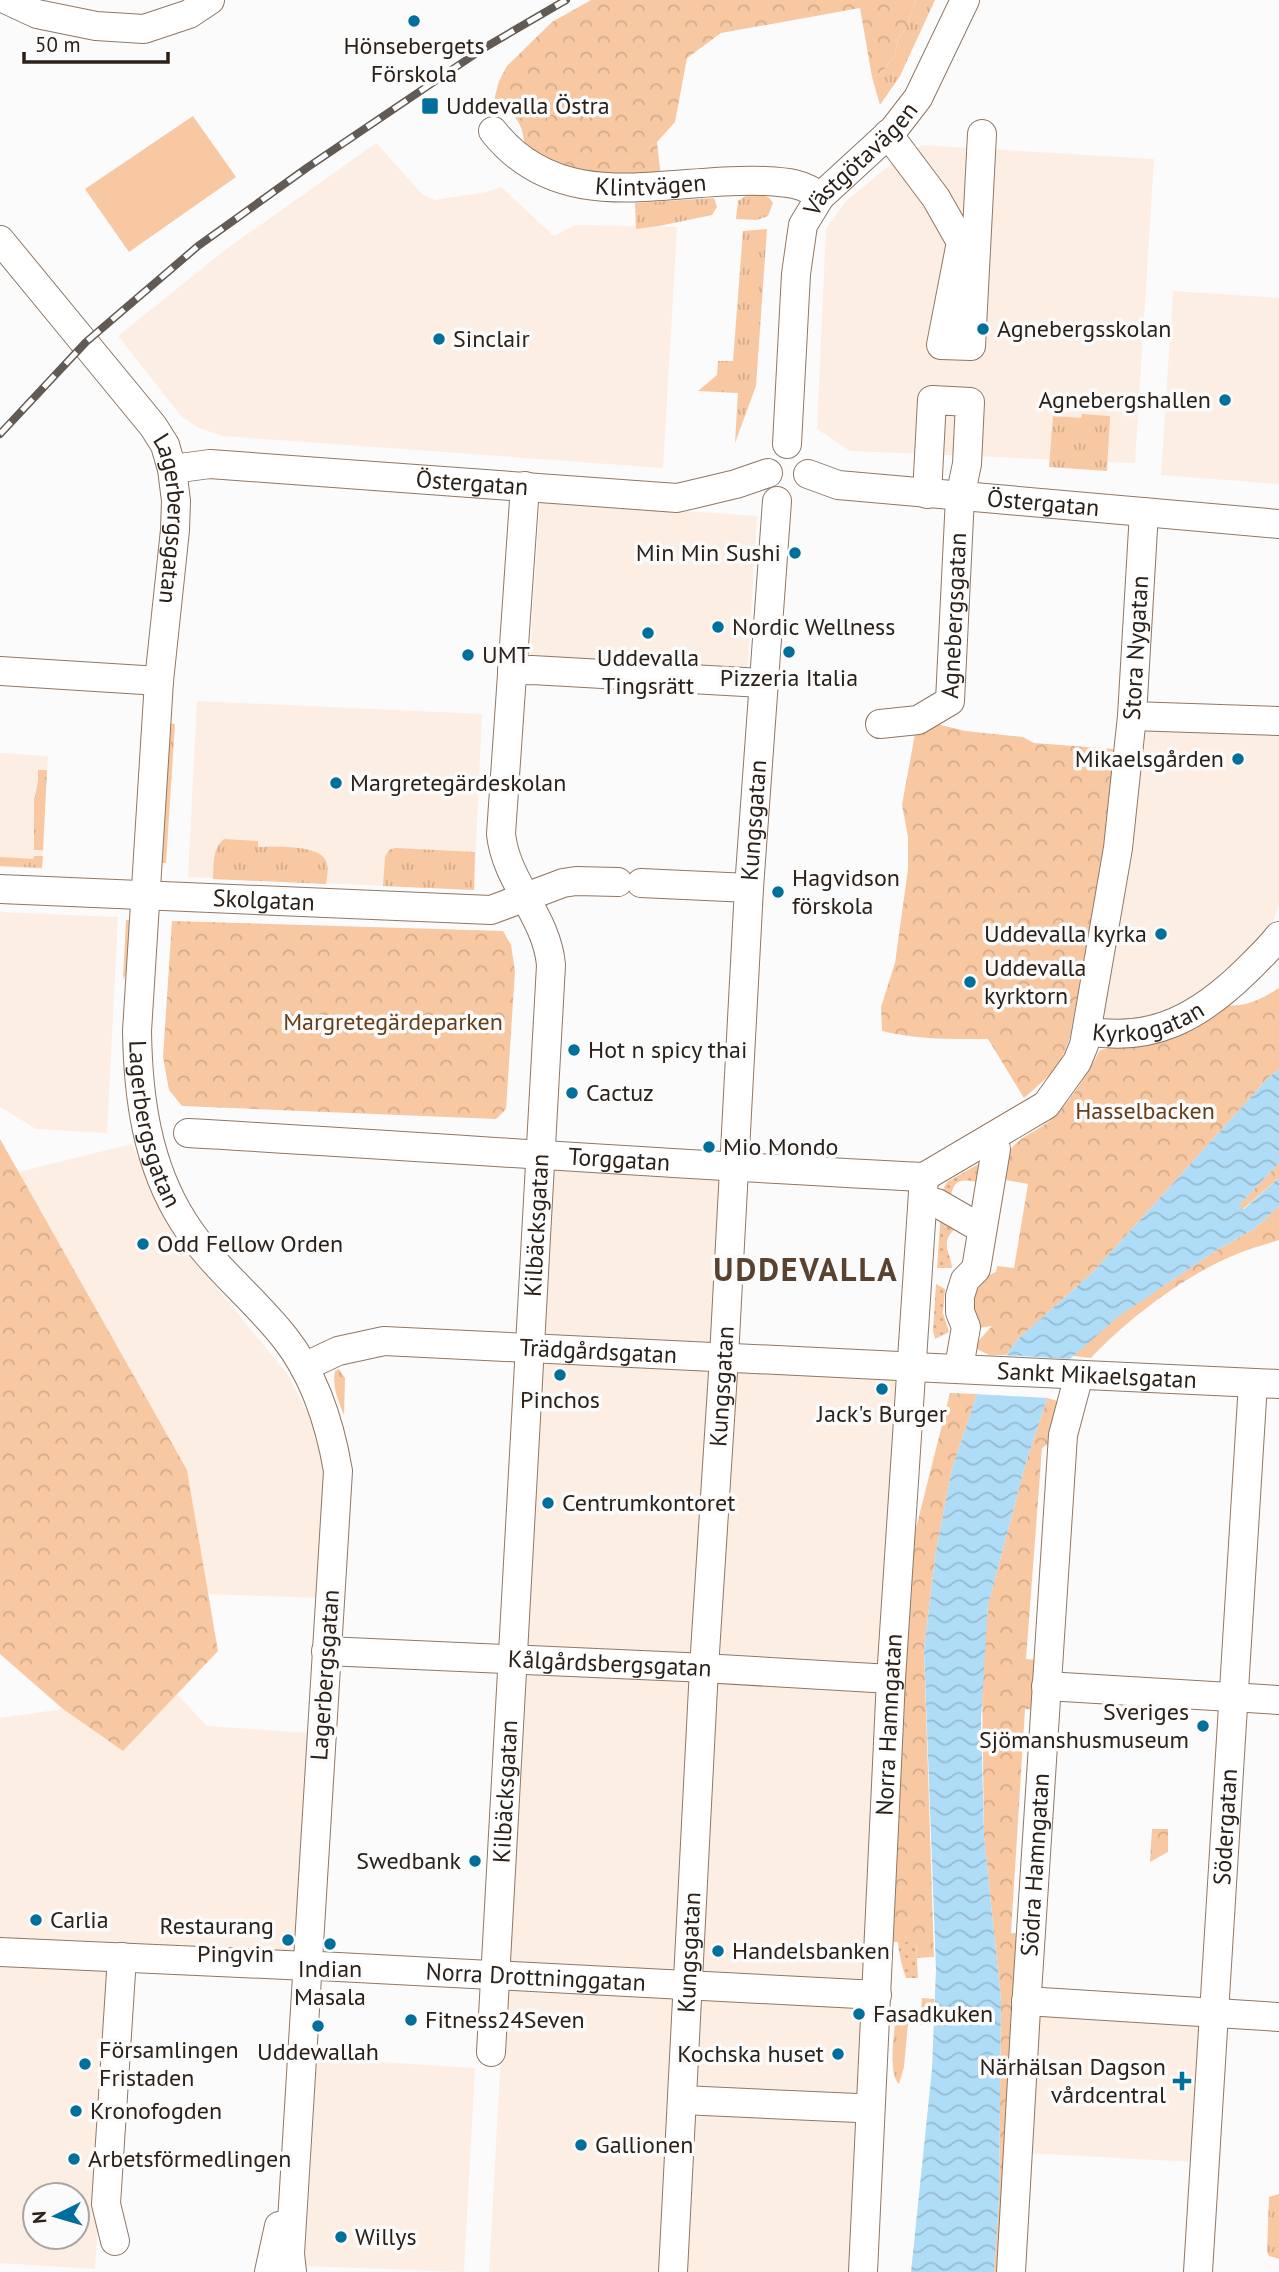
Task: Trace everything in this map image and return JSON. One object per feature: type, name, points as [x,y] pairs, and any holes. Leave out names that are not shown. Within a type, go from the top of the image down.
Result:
[{"type":"street","points":[[7,0],[37,14],[96,26],[144,29],[189,13],[210,0]]},
{"type":"street","name":"Västgötavägen","points":[[787,444],[803,225],[820,197],[888,134],[918,98],[965,0]]},
{"type":"street","name":"Klintvägen","points":[[494,131],[505,146],[524,162],[556,177],[578,183],[628,189],[757,180],[809,187],[820,197]]},
{"type":"street","points":[[888,134],[930,205],[968,243]]},
{"type":"street","points":[[951,355],[971,346],[968,243],[982,134]]},
{"type":"street","name":"Lagerbergsgatan","points":[[0,240],[153,426],[165,445],[172,469],[176,502],[175,530],[159,681],[158,898],[137,1031],[142,1108],[150,1144],[173,1204],[184,1222],[218,1267],[283,1335],[303,1367],[323,1406],[338,1471],[326,1651],[313,1966],[304,2027],[290,2254],[292,2272]]},
{"type":"street","points":[[927,494],[927,440],[932,400],[950,399],[970,402],[967,464],[960,496]]},
{"type":"street","points":[[787,444],[801,448],[806,453],[809,459],[808,474],[798,485],[784,487],[777,484],[768,473],[767,459],[770,453],[787,444]]},
{"type":"street","name":"Östergatan","points":[[172,469],[210,464],[677,498],[736,484],[768,473]]},
{"type":"street","name":"Östergatan","points":[[808,474],[838,485],[1279,524]]},
{"type":"street","name":"Kilbäcksgatan","points":[[491,2052],[551,965],[546,939],[508,865],[501,834],[525,486]]},
{"type":"street","name":"Agnebergsgatan","points":[[880,724],[918,720],[950,701],[960,496]]},
{"type":"street","name":"Kungsgatan","points":[[673,2272],[688,1985],[714,1669],[724,1357],[749,888],[777,501]]},
{"type":"street","name":"Stora Nygatan","points":[[1087,1031],[1118,848],[1132,716],[1144,512]]},
{"type":"street","points":[[0,671],[159,681]]},
{"type":"street","points":[[512,671],[762,683]]},
{"type":"street","points":[[1132,716],[1279,721]]},
{"type":"street","name":"Skolgatan","points":[[0,890],[491,911],[576,881],[749,888]]},
{"type":"street","name":"Kyrkogatan","points":[[924,1177],[1046,1105],[1077,1062],[1087,1031],[1130,1034],[1181,1021],[1230,987],[1279,936]]},
{"type":"street","name":"Torggatan","points":[[188,1133],[924,1177]]},
{"type":"street","points":[[971,1362],[966,1326],[959,1305],[963,1285],[976,1269],[996,1149]]},
{"type":"street","name":"Norra Hamngatan","points":[[863,2272],[906,1367],[924,1177]]},
{"type":"street","points":[[937,1203],[982,1229]]},
{"type":"street","points":[[932,1274],[963,1285]]},
{"type":"street","name":"Trädgårdsgatan","points":[[303,1367],[338,1351],[384,1340],[906,1367]]},
{"type":"street","name":"Sankt Mikaelsgatan","points":[[906,1367],[971,1362],[1070,1374],[1266,1383]]},
{"type":"street","name":"Södra Hamngatan","points":[[1011,2272],[1046,1686],[1063,1435],[1070,1374]]},
{"type":"street","name":"Södergatan","points":[[1198,2272],[1233,1698],[1266,1383]]},
{"type":"street","name":"Kålgårdsbergsgatan","points":[[326,1651],[891,1679]]},
{"type":"street","points":[[1046,1686],[1279,1700]]},
{"type":"street","name":"Norra Drottninggatan","points":[[0,1952],[877,1995]]},
{"type":"street","points":[[115,2241],[106,2204],[122,1957]]},
{"type":"street","points":[[271,1964],[289,1989],[304,2027]]},
{"type":"street","points":[[1026,2001],[1279,2017]]},
{"type":"street","points":[[682,2100],[857,2108]]},
{"type":"street","name":"Lagerbergsgatan","points":[[269,2272],[297,2138]]},
{"type":"shaded area","name":"Sinclair","points":[[376,143],[422,194],[435,200],[501,187],[554,236],[575,225],[677,227],[663,468],[223,436],[199,428],[181,416],[118,336],[225,250]]},
{"type":"shaded area","name":"Agnebergsskolan","points":[[922,145],[1154,159],[1135,463],[850,451],[817,429],[826,229],[845,202],[886,168]]},
{"type":"shaded area","name":"Agnebergshallen","points":[[1173,291],[1279,298],[1279,484],[1161,475]]},
{"type":"shaded area","points":[[540,501],[757,516],[747,679],[529,666]]},
{"type":"shaded area","name":"Margretegärdeskolan","points":[[197,701],[482,714],[474,890],[188,877]]},
{"type":"shaded area","points":[[1138,727],[1279,729],[1279,904],[1271,929],[1176,1012],[1120,1026],[1097,1021]]},
{"type":"shaded area","points":[[0,753],[48,756],[42,869],[0,867]]},
{"type":"shaded area","points":[[0,912],[118,917],[107,1133],[36,1129],[0,1107]]},
{"type":"shaded area","points":[[132,1144],[160,1204],[191,1256],[288,1375],[310,1418],[320,1444],[326,1489],[321,1598],[208,1594],[187,1470],[18,1172]]},
{"type":"shaded area","points":[[545,1163],[729,1173],[719,1363],[901,1369],[852,2272],[489,2272],[522,1669]]},
{"type":"shaded area","points":[[177,1694],[207,1726],[311,1733],[299,1955],[114,1945],[95,2269],[0,2263],[0,1718],[63,1709],[123,1751]]},
{"type":"shaded area","points":[[1033,2016],[1201,2026],[1193,2162],[1027,2153]]},
{"type":"shaded area","points":[[317,2058],[475,2068],[464,2272],[305,2266]]},
{"type":"green space","points":[[591,0],[916,0],[906,28],[898,39],[895,55],[883,71],[872,77],[860,8],[721,33],[687,58],[675,122],[657,142],[661,178],[585,178],[525,151],[522,130],[516,118],[505,113],[497,114],[492,108],[499,81],[507,66],[552,22]]},
{"type":"green space","points":[[916,0],[935,0],[900,76],[880,105],[872,77],[883,71],[895,55],[898,39],[906,28]]},
{"type":"green space","points":[[193,116],[236,177],[129,252],[85,189]]},
{"type":"green space","points":[[747,195],[762,195],[771,200],[773,203],[768,216],[757,220],[736,219],[738,201]]},
{"type":"green space","points":[[714,198],[717,207],[712,215],[636,229],[635,203]]},
{"type":"green space","points":[[767,229],[756,386],[735,443],[738,393],[698,391],[717,375],[718,361],[733,361],[743,231]]},
{"type":"green space","points":[[1082,414],[1110,416],[1107,471],[1049,467],[1053,416],[1081,418]]},
{"type":"green space","points":[[168,723],[175,724],[166,863],[159,863]]},
{"type":"green space","points":[[933,723],[965,731],[1023,737],[1034,743],[1113,749],[1108,831],[1070,1037],[1057,1065],[1024,1098],[988,1039],[948,1039],[882,1031],[881,1007],[895,963],[908,869],[908,837],[902,805],[916,728]]},
{"type":"green space","points":[[38,770],[47,770],[43,850],[34,850],[34,801]]},
{"type":"green space","points":[[224,839],[258,841],[258,847],[295,848],[315,852],[326,861],[326,884],[213,879],[216,852]]},
{"type":"green space","points":[[395,848],[475,852],[474,890],[383,886],[385,857],[389,850]]},
{"type":"green space","points":[[34,856],[43,856],[42,868],[0,866],[0,857],[33,859]]},
{"type":"green space","points":[[126,920],[130,920],[127,972],[123,980]]},
{"type":"green space","name":"Margretegärdeparken","points":[[172,921],[503,931],[511,945],[515,971],[506,1109],[496,1119],[182,1106],[169,1090],[163,1057]]},
{"type":"green space","name":"Hasselbacken","points":[[1279,988],[1279,1070],[1269,1077],[1093,1272],[1018,1339],[1006,1355],[989,1355],[973,1347],[992,1326],[979,1328],[973,1302],[975,1288],[979,1282],[996,1272],[997,1266],[1014,1268],[1028,1184],[1000,1179],[1005,1159],[1012,1147],[1049,1122],[1061,1109],[1080,1085],[1100,1050],[1129,1044],[1224,1005],[1253,1002]]},
{"type":"green space","points":[[0,1139],[187,1470],[218,1651],[123,1751],[63,1709],[0,1654]]},
{"type":"green space","points":[[989,1158],[985,1183],[959,1182],[952,1190],[951,1198],[941,1193],[947,1182]]},
{"type":"green space","points":[[1279,1163],[1279,1178],[1243,1209],[1238,1206]]},
{"type":"green space","points":[[1279,1206],[1279,1240],[1237,1254],[1198,1273],[1140,1313],[1091,1358],[1073,1356],[1118,1316],[1217,1250],[1254,1229]]},
{"type":"green space","points":[[941,1211],[955,1229],[947,1244],[952,1268],[937,1268]]},
{"type":"green space","points":[[936,1284],[945,1289],[943,1313],[949,1332],[935,1339],[933,1331]]},
{"type":"green space","points":[[339,1369],[345,1378],[344,1415],[334,1383],[335,1371]]},
{"type":"green space","points":[[950,1393],[977,1394],[952,1469],[936,1551],[924,1649],[934,1957],[917,1958],[916,1942],[893,1942],[911,1548]]},
{"type":"green space","points":[[1047,1398],[1061,1402],[1054,1440],[1042,1448],[1026,1659],[1048,1661],[1045,1710],[1025,1709],[1011,1933],[1031,1934],[1011,2272],[994,2272],[999,2198],[1001,2000],[984,1836],[982,1684],[988,1605],[1025,1466]]},
{"type":"green space","points":[[1152,1829],[1168,1829],[1168,1852],[1150,1862]]},
{"type":"green space","points":[[898,1942],[916,1942],[918,1978],[906,1978]]},
{"type":"green space","points":[[922,1998],[934,1999],[934,2025],[920,2025]]},
{"type":"green space","points":[[896,2012],[909,2013],[904,2067],[899,2084],[893,2070]]},
{"type":"green space","points":[[1279,2194],[1279,2259],[1269,2256],[1267,2251],[1269,2197]]},
{"type":"water","points":[[1279,1070],[1279,1163],[1238,1206],[1244,1209],[1279,1178],[1279,1206],[1254,1229],[1217,1250],[1119,1316],[1070,1359],[1047,1398],[1025,1466],[988,1605],[981,1719],[984,1836],[1001,2000],[999,2198],[994,2272],[911,2272],[932,2069],[936,1969],[924,1649],[936,1551],[952,1469],[977,1394],[1018,1339],[1093,1272],[1269,1077]]},
{"type":"pier","points":[[1002,1355],[1070,1359],[1047,1398],[974,1394]]},
{"type":"railway","points":[[0,434],[86,342],[198,246],[308,167],[484,48],[566,0]]},
{"type":"place","name":"Hönsebergets Förskola","points":[[414,21]]},
{"type":"place","name":"Uddevalla Östra","points":[[430,106]]},
{"type":"place","name":"Agnebergsskolan","points":[[983,329]]},
{"type":"place","name":"Sinclair","points":[[439,339]]},
{"type":"place","name":"Agnebergshallen","points":[[1225,400]]},
{"type":"place","name":"Min Min Sushi","points":[[795,553]]},
{"type":"place","name":"Nordic Wellness","points":[[718,627]]},
{"type":"place","name":"Uddevalla Tingsrätt","points":[[648,633]]},
{"type":"place","name":"Pizzeria Italia","points":[[789,652]]},
{"type":"place","name":"UMT","points":[[468,655]]},
{"type":"place","name":"Mikaelsgården","points":[[1238,759]]},
{"type":"place","name":"Margretegärdeskolan","points":[[336,783]]},
{"type":"place","name":"Hagvidson förskola","points":[[778,892]]},
{"type":"place","name":"Uddevalla kyrka","points":[[1161,934]]},
{"type":"place","name":"Uddevalla kyrktorn","points":[[970,982]]},
{"type":"place","name":"Hot n spicy thai","points":[[574,1050]]},
{"type":"place","name":"Cactuz","points":[[572,1093]]},
{"type":"place","name":"Mio Mondo","points":[[709,1147]]},
{"type":"place","name":"Odd Fellow Orden","points":[[143,1244]]},
{"type":"place","name":"Pinchos","points":[[560,1375]]},
{"type":"place","name":"Jack's Burger","points":[[882,1389]]},
{"type":"place","name":"Centrumkontoret","points":[[548,1503]]},
{"type":"place","name":"Sveriges Sjömanshusmuseum","points":[[1203,1726]]},
{"type":"place","name":"Swedbank","points":[[475,1861]]},
{"type":"place","name":"Carlia","points":[[36,1920]]},
{"type":"place","name":"Restaurang Pingvin","points":[[288,1940]]},
{"type":"place","name":"Indian Masala","points":[[330,1944]]},
{"type":"place","name":"Handelsbanken","points":[[718,1951]]},
{"type":"place","name":"Fasadkuken","points":[[859,2014]]},
{"type":"place","name":"Fitness24Seven","points":[[411,2020]]},
{"type":"place","name":"Uddewallah","points":[[318,2026]]},
{"type":"place","name":"Kochska huset","points":[[838,2054]]},
{"type":"place","name":"Församlingen Fristaden","points":[[85,2064]]},
{"type":"place","name":"Närhälsan Dagson vårdcentral","points":[[1182,2081]]},
{"type":"place","name":"Kronofogden","points":[[76,2111]]},
{"type":"place","name":"Gallionen","points":[[581,2145]]},
{"type":"place","name":"Arbetsförmedlingen","points":[[74,2159]]},
{"type":"place","name":"Willys","points":[[341,2237]]},
{"type":"district","name":"UDDEVALLA","points":[[806,1270]]}]
